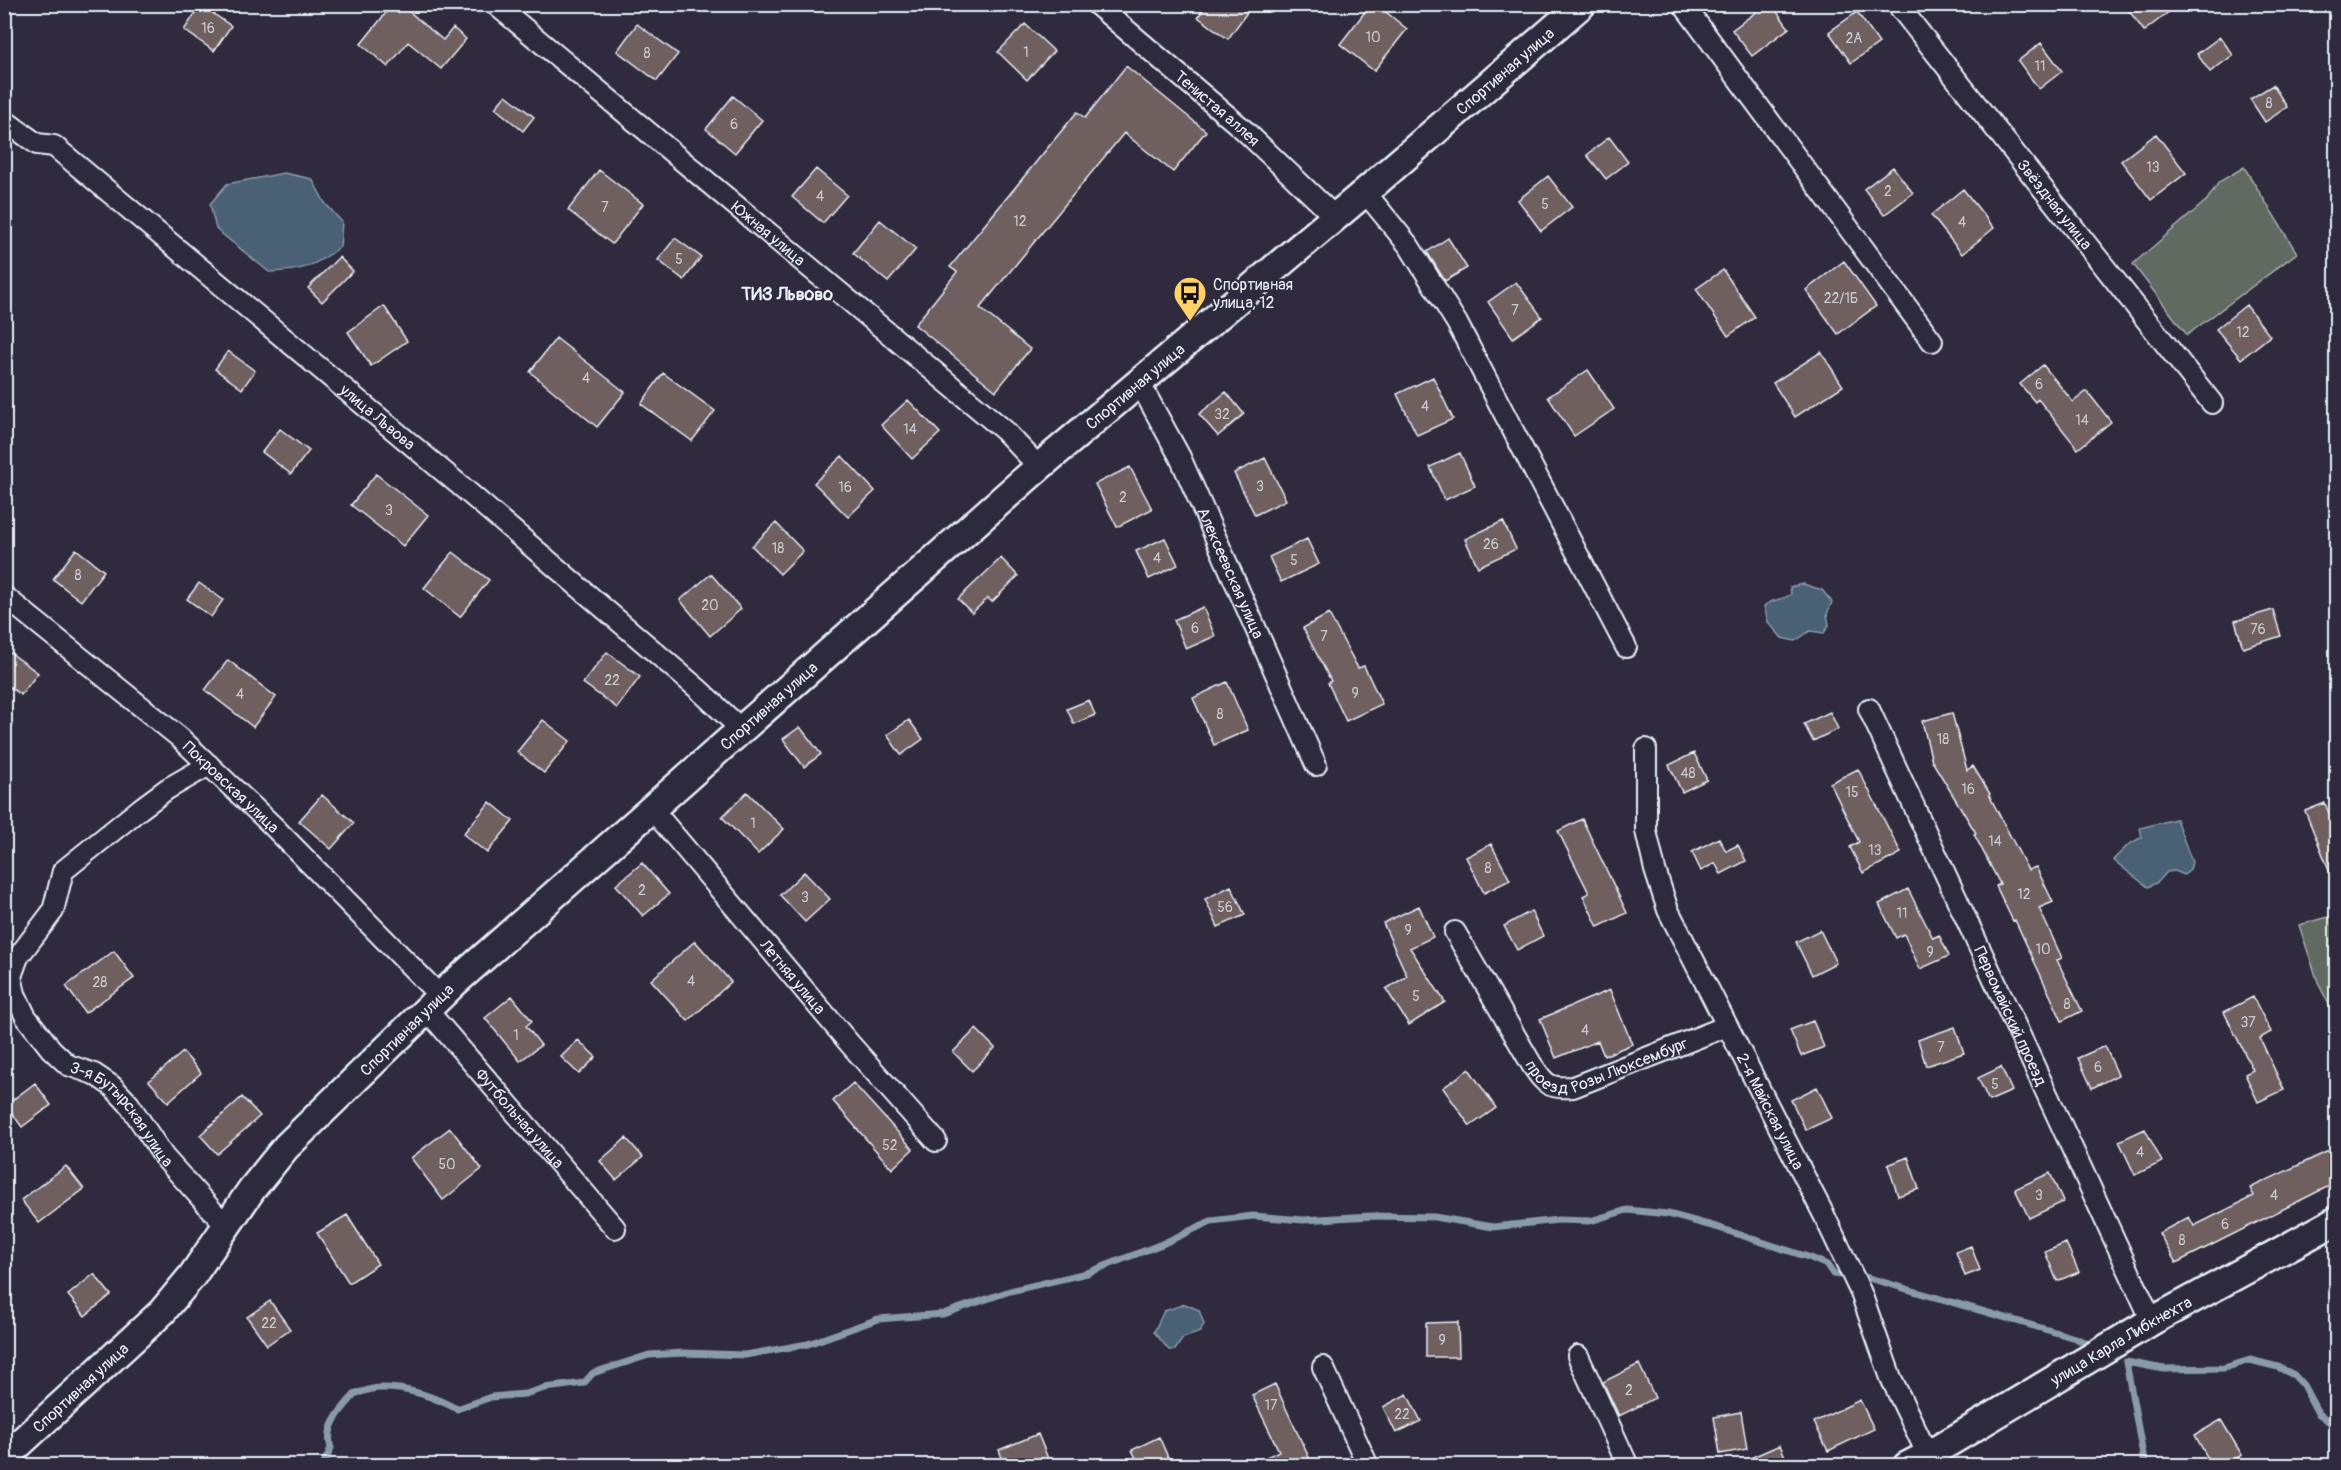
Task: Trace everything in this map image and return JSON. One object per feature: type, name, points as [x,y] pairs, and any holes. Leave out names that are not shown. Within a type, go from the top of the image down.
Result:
[{"type":"street","name":"Южная улица","points":[[495,4],[1004,430],[1039,467]]},
{"type":"street","name":"Тенистая аллея","points":[[1096,4],[1244,130],[1335,217]]},
{"type":"street","name":"Спортивная улица","points":[[4,1458],[162,1312],[192,1276],[252,1189],[286,1147],[433,1002],[1039,467],[1365,192],[1582,4]]},
{"type":"street","points":[[1683,4],[1932,341]]},
{"type":"street","name":"Звёздная улица","points":[[1897,4],[2212,403]]},
{"type":"street","name":"улица Львова","points":[[4,120],[37,144],[54,146],[462,487],[697,688],[742,730]]},
{"type":"street","points":[[1365,192],[1409,246],[1457,323],[1626,647]]},
{"type":"street","name":"Алексеевская улица","points":[[1139,381],[1180,457],[1316,765]]},
{"type":"street","name":"Покровская улица","points":[[4,596],[179,737],[272,825],[433,1002]]},
{"type":"street","name":"Первомайский проезд","points":[[1869,709],[2152,1321]]},
{"type":"street","name":"2-я Майская улица","points":[[1646,749],[1646,831],[1655,870],[1676,929],[1786,1138],[1861,1293],[1922,1462]]},
{"type":"street","name":"3-я Бутырская улица","points":[[208,765],[149,802],[63,871],[53,911],[18,957],[11,976],[15,994],[26,1017],[51,1049],[68,1065],[94,1074],[112,1086],[129,1104],[164,1157],[227,1227]]},
{"type":"street","name":"Летняя улица","points":[[652,809],[850,1044],[936,1141]]},
{"type":"street","name":"проезд Розы Люксембург","points":[[1455,932],[1532,1065],[1544,1083],[1558,1088],[1573,1087],[1727,1026]]},
{"type":"street","name":"Футбольная улица","points":[[433,1002],[615,1228]]},
{"type":"street","name":"улица Карла Либкнехта","points":[[1922,1462],[2152,1321],[2337,1221]]},
{"type":"street","points":[[1578,1356],[1628,1466]]},
{"type":"street","points":[[1323,1367],[1368,1466]]},
{"type":"shaded area","points":[[2244,167],[2297,253],[2187,335],[2133,264],[2207,200],[2219,182]]},
{"type":"shaded area","points":[[2336,915],[2336,1018],[2319,985],[2299,925]]},
{"type":"water","points":[[284,173],[312,179],[325,203],[342,222],[340,247],[307,267],[269,272],[216,229],[210,204],[227,184]]},
{"type":"water","points":[[1803,584],[1822,590],[1832,602],[1827,614],[1829,625],[1824,633],[1810,631],[1795,641],[1782,638],[1768,622],[1764,606],[1791,594],[1790,587]]},
{"type":"water","points":[[2176,819],[2192,862],[2190,870],[2184,875],[2175,871],[2167,872],[2158,882],[2148,887],[2113,860],[2128,845],[2142,837],[2140,828]]},
{"type":"water","points":[[1185,1304],[1199,1310],[1204,1324],[1200,1332],[1183,1338],[1175,1350],[1169,1350],[1154,1332],[1164,1311]]},
{"type":"building","points":[[393,4],[400,4],[443,40],[453,28],[466,39],[441,69],[408,42],[388,67],[361,44]]},
{"type":"building","points":[[1207,4],[1253,4],[1228,39],[1198,17]]},
{"type":"building","points":[[1371,4],[1376,4],[1407,29],[1374,71],[1340,44]]},
{"type":"building","points":[[1767,4],[1771,4],[1789,28],[1752,56],[1732,30]]},
{"type":"building","points":[[2124,4],[2179,4],[2144,31]]},
{"type":"building","points":[[201,5],[231,26],[214,51],[184,30]]},
{"type":"building","points":[[1857,12],[1879,43],[1851,63],[1829,32]]},
{"type":"building","points":[[637,24],[678,54],[657,81],[617,51]]},
{"type":"building","points":[[1025,24],[1054,51],[1027,80],[998,52]]},
{"type":"building","points":[[2220,37],[2233,55],[2210,72],[2197,54]]},
{"type":"building","points":[[2041,43],[2062,71],[2039,89],[2018,61]]},
{"type":"building","points":[[1126,66],[1206,131],[1173,172],[1124,133],[980,308],[1030,349],[996,391],[915,325],[957,272],[950,267],[1077,112],[1085,118]]},
{"type":"building","points":[[2273,85],[2287,107],[2265,122],[2250,99]]},
{"type":"building","points":[[506,95],[534,117],[523,131],[495,108]]},
{"type":"building","points":[[733,96],[762,120],[735,153],[706,129]]},
{"type":"building","points":[[2156,134],[2186,173],[2151,200],[2121,161]]},
{"type":"building","points":[[1609,137],[1628,162],[1606,179],[1587,155]]},
{"type":"building","points":[[1893,167],[1913,193],[1884,215],[1864,189]]},
{"type":"building","points":[[816,169],[847,195],[823,223],[792,197]]},
{"type":"building","points":[[599,170],[643,204],[612,244],[568,210]]},
{"type":"building","points":[[1548,176],[1572,207],[1541,231],[1518,200]]},
{"type":"building","points":[[1963,189],[1994,228],[1962,254],[1931,215]]},
{"type":"building","points":[[880,220],[916,249],[888,282],[853,253]]},
{"type":"building","points":[[675,238],[701,257],[684,280],[658,260]]},
{"type":"building","points":[[1448,238],[1467,268],[1445,281],[1427,252]]},
{"type":"building","points":[[339,257],[353,271],[322,302],[308,288]]},
{"type":"building","points":[[1844,261],[1876,306],[1838,334],[1806,290]]},
{"type":"building","points":[[1723,270],[1755,317],[1728,336],[1696,289]]},
{"type":"building","points":[[1516,282],[1542,317],[1513,338],[1488,302]]},
{"type":"building","points":[[2246,305],[2270,336],[2241,359],[2216,329]]},
{"type":"building","points":[[384,306],[407,341],[371,366],[348,332]]},
{"type":"building","points":[[556,338],[625,392],[597,427],[530,372]]},
{"type":"building","points":[[228,351],[255,371],[242,389],[215,369]]},
{"type":"building","points":[[1821,352],[1843,386],[1795,417],[1773,383]]},
{"type":"building","points":[[2043,365],[2073,402],[2087,391],[2111,422],[2078,449],[2038,399],[2035,402],[2020,384]]},
{"type":"building","points":[[1588,370],[1614,409],[1574,436],[1548,397]]},
{"type":"building","points":[[663,373],[715,411],[692,441],[641,404]]},
{"type":"building","points":[[1433,377],[1453,419],[1417,435],[1397,394]]},
{"type":"building","points":[[1226,392],[1244,414],[1218,436],[1199,414]]},
{"type":"building","points":[[908,400],[940,433],[912,459],[881,425]]},
{"type":"building","points":[[280,429],[309,451],[291,474],[262,452]]},
{"type":"building","points":[[1460,453],[1475,486],[1445,500],[1430,467]]},
{"type":"building","points":[[842,456],[875,491],[848,517],[814,483]]},
{"type":"building","points":[[1265,458],[1286,500],[1255,515],[1234,473]]},
{"type":"building","points":[[1130,467],[1152,509],[1117,527],[1095,484]]},
{"type":"building","points":[[376,474],[428,515],[403,546],[351,505]]},
{"type":"building","points":[[1503,521],[1516,549],[1478,567],[1465,539]]},
{"type":"building","points":[[776,523],[803,551],[780,574],[752,546]]},
{"type":"building","points":[[1165,538],[1178,565],[1149,579],[1136,551]]},
{"type":"building","points":[[1307,539],[1319,564],[1281,582],[1269,557]]},
{"type":"building","points":[[76,549],[104,571],[81,601],[53,579]]},
{"type":"building","points":[[453,552],[489,580],[460,617],[424,588]]},
{"type":"building","points":[[1001,558],[1018,576],[992,602],[988,598],[972,613],[958,599]]},
{"type":"building","points":[[711,574],[741,609],[710,636],[680,600]]},
{"type":"building","points":[[199,583],[223,600],[211,617],[187,599]]},
{"type":"building","points":[[1203,607],[1215,636],[1186,649],[1174,620]]},
{"type":"building","points":[[2273,610],[2281,636],[2243,648],[2235,621]]},
{"type":"building","points":[[1329,614],[1358,668],[1364,666],[1382,704],[1346,721],[1328,683],[1331,681],[1303,628]]},
{"type":"building","points":[[4,648],[38,673],[21,695],[4,683]]},
{"type":"building","points":[[607,652],[640,677],[617,708],[583,683]]},
{"type":"building","points":[[228,660],[276,697],[253,727],[205,690]]},
{"type":"building","points":[[1227,682],[1248,730],[1214,745],[1193,698]]},
{"type":"building","points":[[1089,700],[1095,715],[1074,724],[1067,709]]},
{"type":"building","points":[[1830,712],[1838,729],[1813,741],[1804,724]]},
{"type":"building","points":[[1952,713],[1967,770],[1973,766],[1990,794],[2028,870],[2036,867],[2053,902],[2039,908],[2062,958],[2057,960],[2082,1011],[2062,1021],[2015,920],[2013,921],[1996,886],[2000,884],[1974,834],[1976,833],[1932,761],[1922,721]]},
{"type":"building","points":[[543,720],[570,741],[544,773],[517,752]]},
{"type":"building","points":[[909,720],[923,739],[901,755],[887,735]]},
{"type":"building","points":[[800,727],[821,754],[804,767],[783,739]]},
{"type":"building","points":[[1694,753],[1707,780],[1682,792],[1669,765]]},
{"type":"building","points":[[1858,769],[1901,853],[1863,873],[1850,847],[1859,842],[1830,783]]},
{"type":"building","points":[[747,792],[784,829],[758,854],[722,817]]},
{"type":"building","points":[[322,795],[354,823],[331,849],[299,821]]},
{"type":"building","points":[[490,802],[513,821],[487,853],[463,834]]},
{"type":"building","points":[[2325,803],[2332,821],[2337,819],[2336,887],[2305,811]]},
{"type":"building","points":[[1582,819],[1627,913],[1598,927],[1583,896],[1589,893],[1558,831]]},
{"type":"building","points":[[1719,838],[1726,851],[1738,845],[1746,861],[1721,874],[1715,863],[1701,871],[1692,852]]},
{"type":"building","points":[[1491,844],[1510,880],[1484,893],[1466,857]]},
{"type":"building","points":[[642,863],[669,894],[643,916],[616,885]]},
{"type":"building","points":[[804,872],[830,899],[805,922],[780,895]]},
{"type":"building","points":[[1231,886],[1245,915],[1218,927],[1205,899]]},
{"type":"building","points":[[1908,889],[1933,938],[1939,935],[1949,956],[1920,969],[1904,934],[1896,938],[1879,904]]},
{"type":"building","points":[[1419,906],[1433,937],[1410,948],[1445,1002],[1409,1025],[1386,989],[1407,976],[1383,923]]},
{"type":"building","points":[[1531,911],[1543,936],[1517,950],[1504,926]]},
{"type":"building","points":[[1820,930],[1836,963],[1812,975],[1796,942]]},
{"type":"building","points":[[695,941],[731,982],[688,1021],[651,980]]},
{"type":"building","points":[[114,951],[134,978],[85,1013],[66,986]]},
{"type":"building","points":[[1610,990],[1632,1044],[1604,1056],[1598,1041],[1556,1058],[1540,1019]]},
{"type":"building","points":[[512,996],[532,1021],[526,1026],[541,1045],[520,1061],[485,1018]]},
{"type":"building","points":[[2253,997],[2271,1032],[2260,1038],[2284,1090],[2258,1102],[2245,1074],[2253,1070],[2224,1012]]},
{"type":"building","points":[[1813,1021],[1824,1047],[1801,1056],[1790,1030]]},
{"type":"building","points":[[1955,1027],[1964,1053],[1926,1066],[1918,1040]]},
{"type":"building","points":[[976,1029],[995,1048],[972,1071],[953,1052]]},
{"type":"building","points":[[578,1040],[596,1057],[579,1074],[561,1057]]},
{"type":"building","points":[[2105,1046],[2118,1075],[2092,1088],[2078,1058]]},
{"type":"building","points":[[183,1052],[201,1073],[168,1102],[149,1081]]},
{"type":"building","points":[[2001,1067],[2012,1091],[1989,1101],[1978,1078]]},
{"type":"building","points":[[1469,1069],[1496,1108],[1470,1126],[1443,1088]]},
{"type":"building","points":[[35,1083],[51,1105],[22,1127],[6,1105]]},
{"type":"building","points":[[853,1083],[913,1149],[892,1169],[833,1101]]},
{"type":"building","points":[[1817,1087],[1832,1118],[1806,1130],[1791,1100]]},
{"type":"building","points":[[242,1097],[260,1116],[217,1154],[200,1135]]},
{"type":"building","points":[[450,1128],[482,1169],[443,1200],[411,1158]]},
{"type":"building","points":[[2145,1129],[2162,1162],[2135,1175],[2119,1141]]},
{"type":"building","points":[[626,1138],[643,1157],[616,1180],[600,1161]]},
{"type":"building","points":[[2337,1147],[2337,1182],[2176,1263],[2159,1233],[2189,1217],[2194,1226],[2254,1196],[2250,1188]]},
{"type":"building","points":[[1908,1157],[1919,1189],[1898,1196],[1888,1165]]},
{"type":"building","points":[[66,1166],[84,1189],[39,1223],[21,1200]]},
{"type":"building","points":[[2050,1173],[2063,1202],[2029,1218],[2015,1189]]},
{"type":"building","points":[[347,1215],[378,1264],[349,1283],[317,1233]]},
{"type":"building","points":[[2066,1243],[2079,1272],[2057,1281],[2045,1252]]},
{"type":"building","points":[[1971,1246],[1980,1270],[1965,1276],[1956,1252]]},
{"type":"building","points":[[94,1274],[111,1295],[85,1316],[68,1295]]},
{"type":"building","points":[[270,1301],[290,1329],[267,1345],[247,1317]]},
{"type":"building","points":[[1458,1322],[1459,1357],[1426,1357],[1426,1323]]},
{"type":"building","points":[[1639,1364],[1655,1398],[1619,1416],[1603,1382]]},
{"type":"building","points":[[1275,1384],[1313,1466],[1248,1466],[1279,1451],[1252,1395]]},
{"type":"building","points":[[1407,1394],[1421,1421],[1396,1433],[1383,1407]]},
{"type":"building","points":[[1860,1400],[1874,1429],[1828,1451],[1814,1422]]},
{"type":"building","points":[[1741,1412],[1747,1449],[1720,1454],[1714,1417]]},
{"type":"building","points":[[2221,1420],[2242,1455],[2223,1466],[2212,1466],[2195,1435]]},
{"type":"building","points":[[1038,1434],[1051,1466],[1005,1466],[999,1450]]},
{"type":"building","points":[[1159,1437],[1172,1466],[1140,1466],[1132,1450]]},
{"type":"building","points":[[1780,1445],[1789,1466],[1732,1466]]},
{"type":"waterway","points":[[323,1466],[331,1448],[329,1440],[332,1425],[356,1393],[376,1388],[400,1389],[429,1396],[457,1409],[491,1397],[525,1394],[545,1388],[584,1383],[593,1373],[649,1355],[684,1353],[745,1355],[808,1344],[878,1319],[943,1314],[1010,1291],[1087,1273],[1162,1244],[1211,1221],[1253,1216],[1303,1220],[1371,1216],[1434,1217],[1493,1227],[1558,1220],[1590,1221],[1627,1210],[1668,1214],[1716,1227],[1811,1258],[1827,1265],[1833,1274],[1839,1275]]},
{"type":"waterway","points":[[1862,1276],[2075,1338],[2093,1346]]},
{"type":"waterway","points":[[2145,1466],[2126,1362],[2164,1369],[2224,1368],[2250,1360],[2278,1367],[2294,1375],[2303,1385],[2318,1413],[2336,1427]]},
{"type":"place","name":"Спортивная улица, 12","points":[[1190,322]]},
{"type":"district","name":"ТИЗ Львово","points":[[787,294]]}]
